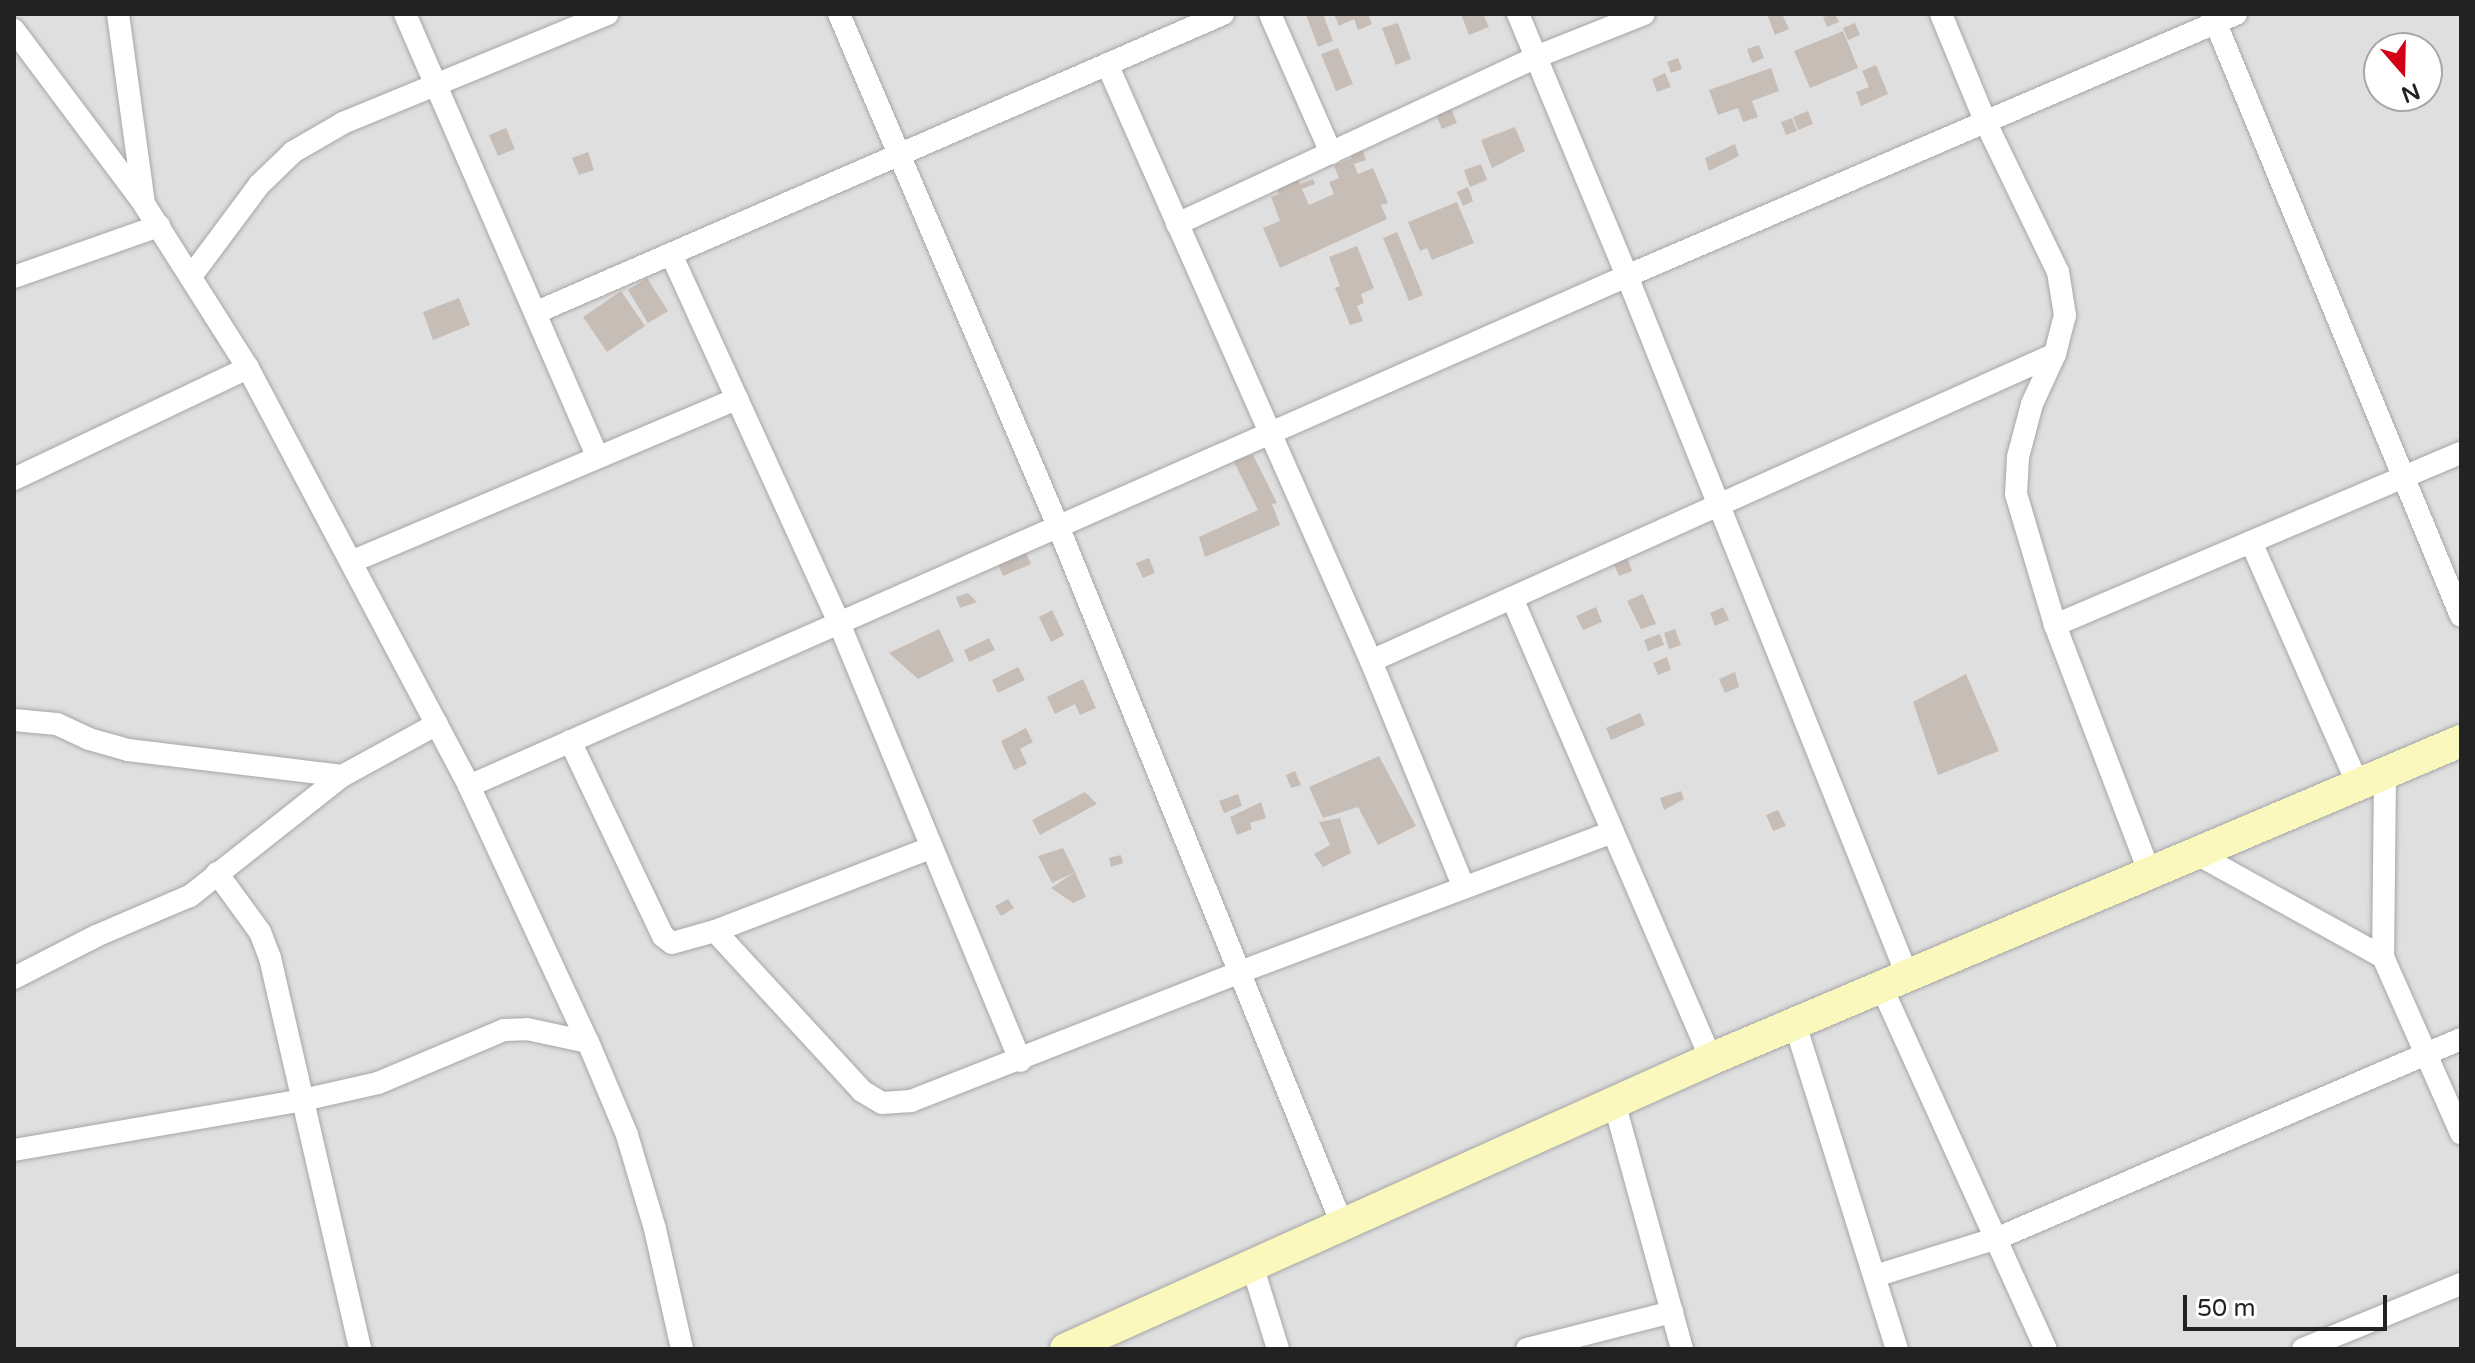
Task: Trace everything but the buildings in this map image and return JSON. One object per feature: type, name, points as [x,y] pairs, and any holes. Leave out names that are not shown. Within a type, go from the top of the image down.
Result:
[{"type":"street","points":[[118,14],[144,204]]},
{"type":"street","points":[[405,14],[598,457]]},
{"type":"street","points":[[192,275],[259,185],[293,152],[343,123],[607,14]]},
{"type":"street","points":[[839,14],[1058,526],[1342,1224]]},
{"type":"street","points":[[537,312],[1223,14]]},
{"type":"street","points":[[1270,14],[1331,153]]},
{"type":"street","points":[[1518,14],[1718,505],[1895,982],[2046,1349]]},
{"type":"street","points":[[1177,224],[1536,57],[1644,14]]},
{"type":"street","points":[[1941,14],[1985,121],[2058,272],[2065,315],[2055,354],[2032,404],[2018,457],[2016,494],[2055,625],[2150,874]]},
{"type":"street","points":[[469,786],[2221,18],[2461,616]]},
{"type":"street","points":[[14,30],[144,204],[192,275],[248,368],[353,561],[469,786],[588,1042],[627,1135],[655,1229],[682,1349]]},
{"type":"street","points":[[1107,64],[1371,661],[1464,888]]},
{"type":"street","points":[[14,277],[159,226]]},
{"type":"street","points":[[671,254],[839,623],[1020,1061]]},
{"type":"street","points":[[1371,661],[2055,354]]},
{"type":"street","points":[[14,479],[248,368]]},
{"type":"street","points":[[353,561],[737,399]]},
{"type":"street","points":[[2055,625],[2461,453]]},
{"type":"street","points":[[2251,542],[2372,780],[2383,957],[2461,1133]]},
{"type":"street","points":[[1512,598],[1711,1059]]},
{"type":"street","points":[[14,720],[57,724],[89,739],[128,750],[342,776]]},
{"type":"street","points":[[14,978],[96,936],[190,896],[342,776],[437,724]]},
{"type":"street","points":[[570,741],[663,936],[672,943],[715,931],[930,848]]},
{"type":"street","points":[[1066,1349],[1711,1059],[2461,741]]},
{"type":"street","points":[[715,931],[862,1091],[882,1103],[911,1101],[1020,1061],[1240,972],[1613,832]]},
{"type":"street","points":[[2197,854],[2383,957]]},
{"type":"street","points":[[217,873],[260,932],[270,958],[360,1349]]},
{"type":"street","points":[[1795,1024],[1897,1349]]},
{"type":"street","points":[[14,1150],[303,1100],[378,1083],[504,1030],[527,1029],[588,1042]]},
{"type":"street","points":[[1875,1276],[1998,1238],[2461,1039]]},
{"type":"street","points":[[1614,1102],[1682,1349]]},
{"type":"street","points":[[1252,1265],[1278,1349]]},
{"type":"street","points":[[2303,1349],[2461,1284]]},
{"type":"street","points":[[1527,1349],[1672,1312]]},
{"type":"shaded area","points":[[14,14],[2461,14],[2461,1349],[14,1349]]}]
